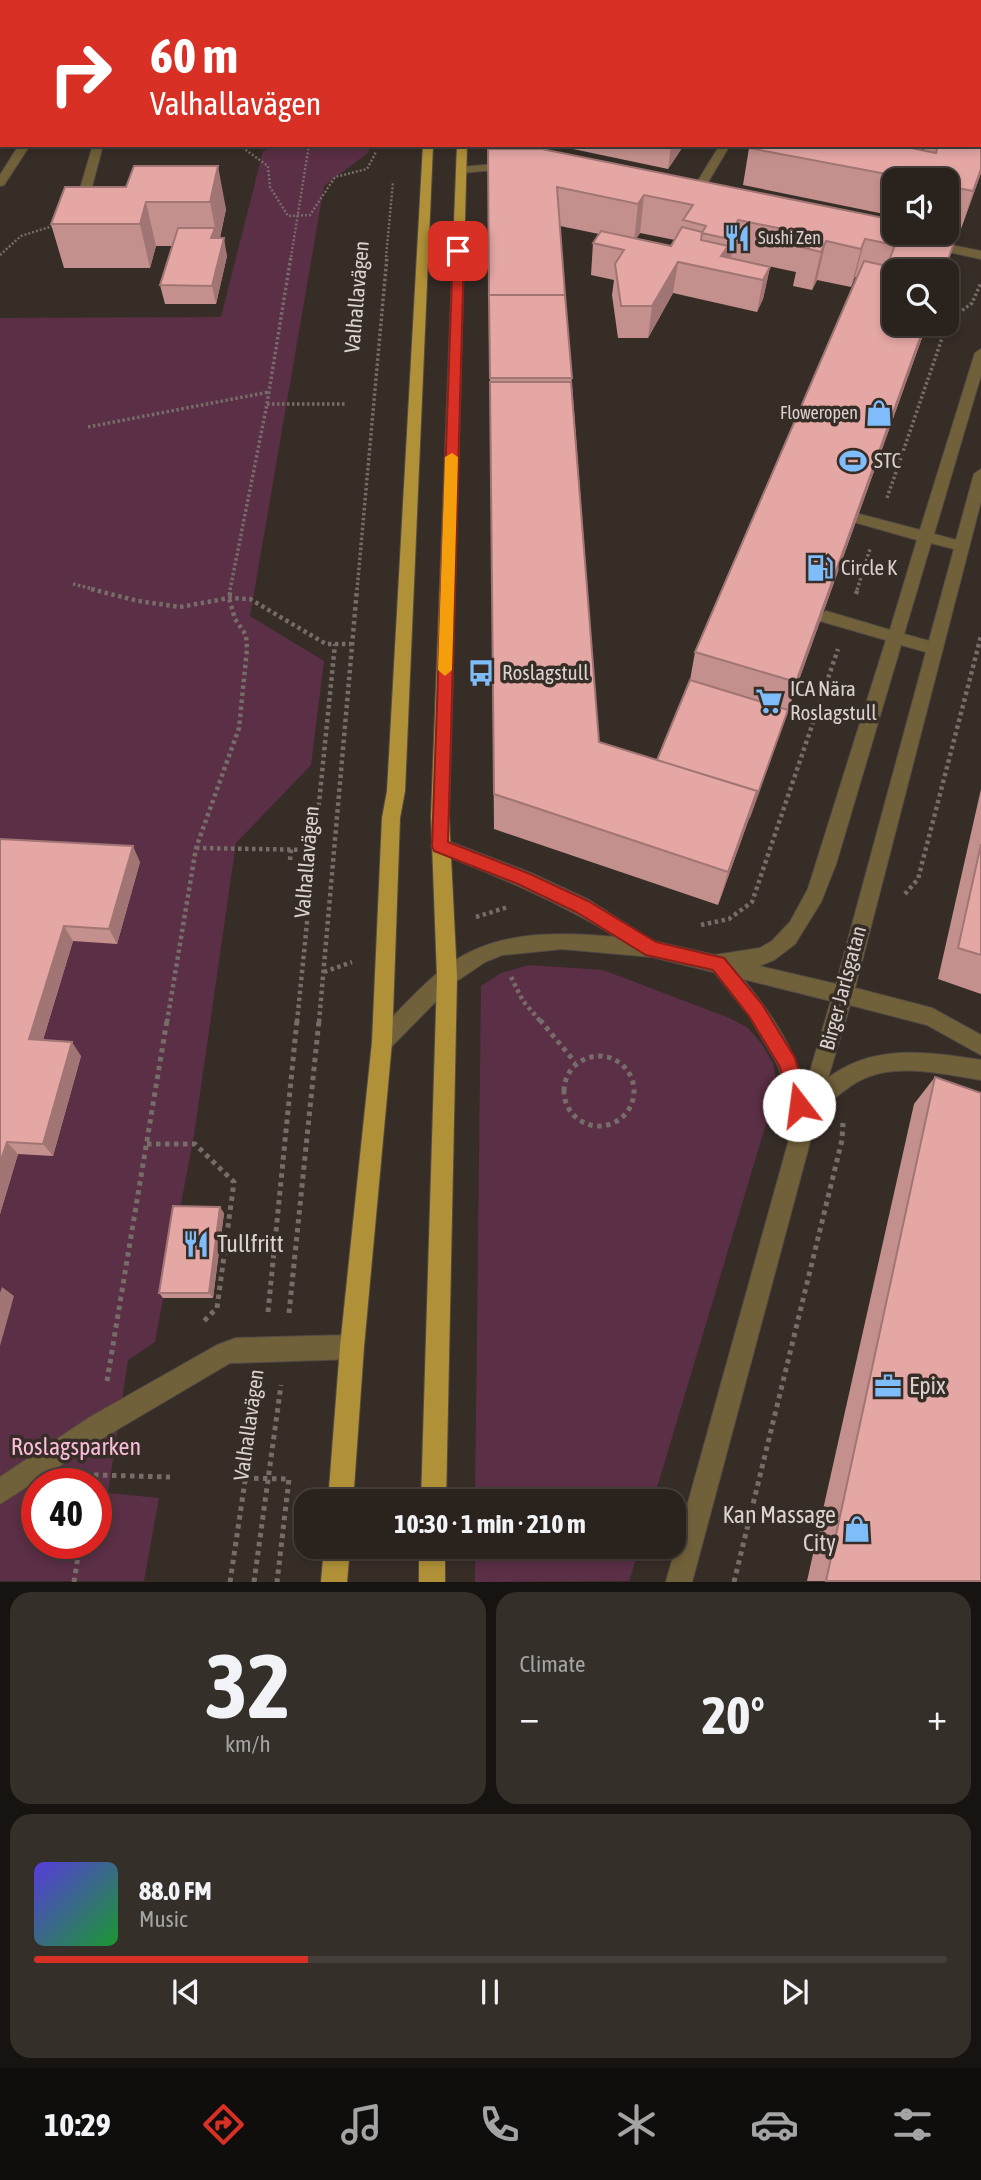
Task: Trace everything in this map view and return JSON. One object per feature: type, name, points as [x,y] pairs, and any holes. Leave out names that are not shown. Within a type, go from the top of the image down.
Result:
[{"type":"main road","points":[[341,1489],[382,1042],[391,818],[396,791],[407,616],[428,147]]},
{"type":"main road","points":[[433,1489],[447,977],[440,846],[462,147]]},
{"type":"main road","points":[[334,1581],[336,1559]]},
{"type":"main road","points":[[432,1559],[432,1581]]},
{"type":"street","points":[[0,183],[24,147]]},
{"type":"street","points":[[77,220],[97,147]]},
{"type":"street","points":[[461,170],[533,163],[496,147]]},
{"type":"street","points":[[694,197],[723,147]]},
{"type":"street","points":[[680,194],[707,199]]},
{"type":"street","points":[[931,245],[981,255]]},
{"type":"street","points":[[718,963],[744,961],[769,953],[794,931],[808,910],[827,864],[981,353]]},
{"type":"street","name":"Birger Jarlsgatan","points":[[679,1581],[843,995],[981,474]]},
{"type":"street","points":[[859,519],[960,546]]},
{"type":"street","points":[[826,617],[933,648]]},
{"type":"street","points":[[440,846],[524,879],[582,906],[652,949]]},
{"type":"street","points":[[382,1042],[447,977],[478,956],[502,947],[562,941],[652,949],[718,963],[932,1017],[981,1046]]},
{"type":"street","points":[[718,963],[756,1010],[788,1064],[808,1115],[852,1073],[884,1064],[922,1061],[981,1070]]},
{"type":"street","points":[[0,1492],[99,1426],[225,1353],[352,1347]]},
{"type":"path","points":[[242,147],[268,166],[270,187],[288,216],[310,215],[335,177],[367,169],[376,152]]},
{"type":"path","points":[[92,1468],[196,848],[239,728],[246,635],[235,620],[229,598],[269,393],[309,147]]},
{"type":"path","name":"Valhallavägen","points":[[254,1581],[268,1478],[275,1349],[324,972],[394,172]]},
{"type":"path","points":[[0,256],[21,236],[36,230]]},
{"type":"path","points":[[689,927],[729,919],[752,901],[948,321],[972,303],[981,283]]},
{"type":"path","points":[[88,427],[269,393]]},
{"type":"path","points":[[267,404],[345,404]]},
{"type":"path","points":[[73,584],[138,601],[180,607],[229,598],[250,599],[326,644],[351,644]]},
{"type":"path","points":[[903,897],[918,879],[981,636]]},
{"type":"path","points":[[230,1581],[245,1478],[275,1349],[315,849],[335,644]]},
{"type":"path","points":[[196,848],[315,849]]},
{"type":"path","points":[[290,860],[291,849]]},
{"type":"path","points":[[446,926],[514,905]]},
{"type":"path","points":[[324,972],[387,949]]},
{"type":"path","points":[[510,974],[523,1001],[575,1062]]},
{"type":"path","points":[[589,1056],[605,1056],[620,1063],[631,1075],[636,1090],[633,1106],[623,1118],[609,1125],[591,1125],[576,1118],[565,1105],[562,1089],[565,1074],[575,1062],[589,1056]]},
{"type":"path","name":"Birger Jarlsgatan","points":[[734,1581],[842,1140],[845,1100],[852,1073]]},
{"type":"path","points":[[147,1144],[195,1144],[234,1182],[217,1308],[195,1328]]},
{"type":"path","points":[[107,1381],[118,1375]]},
{"type":"path","points":[[112,1476],[170,1477]]},
{"type":"path","points":[[236,1478],[289,1479],[277,1581]]},
{"type":"path","points":[[74,1581],[78,1559]]},
{"type":"green space","name":"Roslagsparken","points":[[270,147],[370,147],[369,152],[324,186],[250,616],[324,661],[311,765],[236,843],[194,1135],[155,1342],[128,1360],[112,1468],[21,1468],[21,1559],[112,1559],[112,1493],[159,1498],[144,1581],[0,1581],[0,318],[221,317],[263,151]]},
{"type":"green space","points":[[529,965],[603,970],[747,1027],[773,1063],[777,1087],[657,1489],[475,1489],[481,986],[501,973]]},
{"type":"green space","points":[[475,1559],[636,1559],[629,1581],[475,1582]]},
{"type":"building","points":[[750,147],[907,147],[936,153],[938,147],[981,147],[981,169],[973,191],[959,188],[959,168],[882,168],[882,173],[749,148]]},
{"type":"building","points":[[488,149],[542,149],[882,218],[882,242],[865,239],[861,249],[826,241],[821,252],[801,247],[808,234],[738,220],[729,239],[702,233],[706,226],[683,220],[693,205],[644,195],[638,204],[557,187],[565,295],[489,295],[489,299]]},
{"type":"building","points":[[134,166],[218,166],[210,202],[146,202],[140,224],[51,224],[65,187],[126,187]]},
{"type":"building","points":[[682,227],[702,232],[701,240],[728,246],[721,256],[770,267],[763,280],[678,262],[652,306],[621,306],[615,264],[624,250],[593,243],[601,231],[671,246]]},
{"type":"building","points":[[178,228],[215,228],[211,238],[224,238],[212,286],[160,285]]},
{"type":"building","points":[[895,245],[953,245],[948,259],[890,259]]},
{"type":"building","points":[[864,261],[882,265],[882,336],[921,336],[796,682],[695,652]]},
{"type":"building","points":[[489,295],[565,295],[572,378],[490,378]]},
{"type":"building","points":[[490,382],[571,382],[599,742],[757,791],[728,872],[494,794]]},
{"type":"building","points":[[690,680],[788,710],[749,818],[757,791],[657,760]]},
{"type":"building","points":[[0,839],[133,846],[109,929],[64,926],[29,1039],[72,1042],[43,1144],[7,1142],[0,1163]]},
{"type":"building","points":[[981,844],[981,955],[958,948]]},
{"type":"building","points":[[935,1077],[981,1093],[981,1581],[826,1581]]},
{"type":"building","points":[[173,1206],[220,1207],[209,1293],[159,1293]]},
{"type":"slow traffic","points":[[445,670],[452,457]]},
{"type":"place","name":"Sushi Zen","points":[[737,238]]},
{"type":"place","name":"Floweropen","points":[[879,413]]},
{"type":"place","name":"STC","points":[[853,461]]},
{"type":"place","name":"Circle K","points":[[820,568]]},
{"type":"place","name":"Roslagstull","points":[[481,673]]},
{"type":"place","name":"ICA Nära Roslagstull","points":[[769,701]]},
{"type":"place","name":"Tullfritt","points":[[196,1244]]},
{"type":"place","name":"Epix","points":[[888,1386]]},
{"type":"place","name":"Kan Massage City","points":[[857,1529]]},
{"type":"route","points":[[458,251],[440,846],[524,879],[582,906],[652,949],[718,963],[756,1010],[788,1064],[799,1105]]}]
